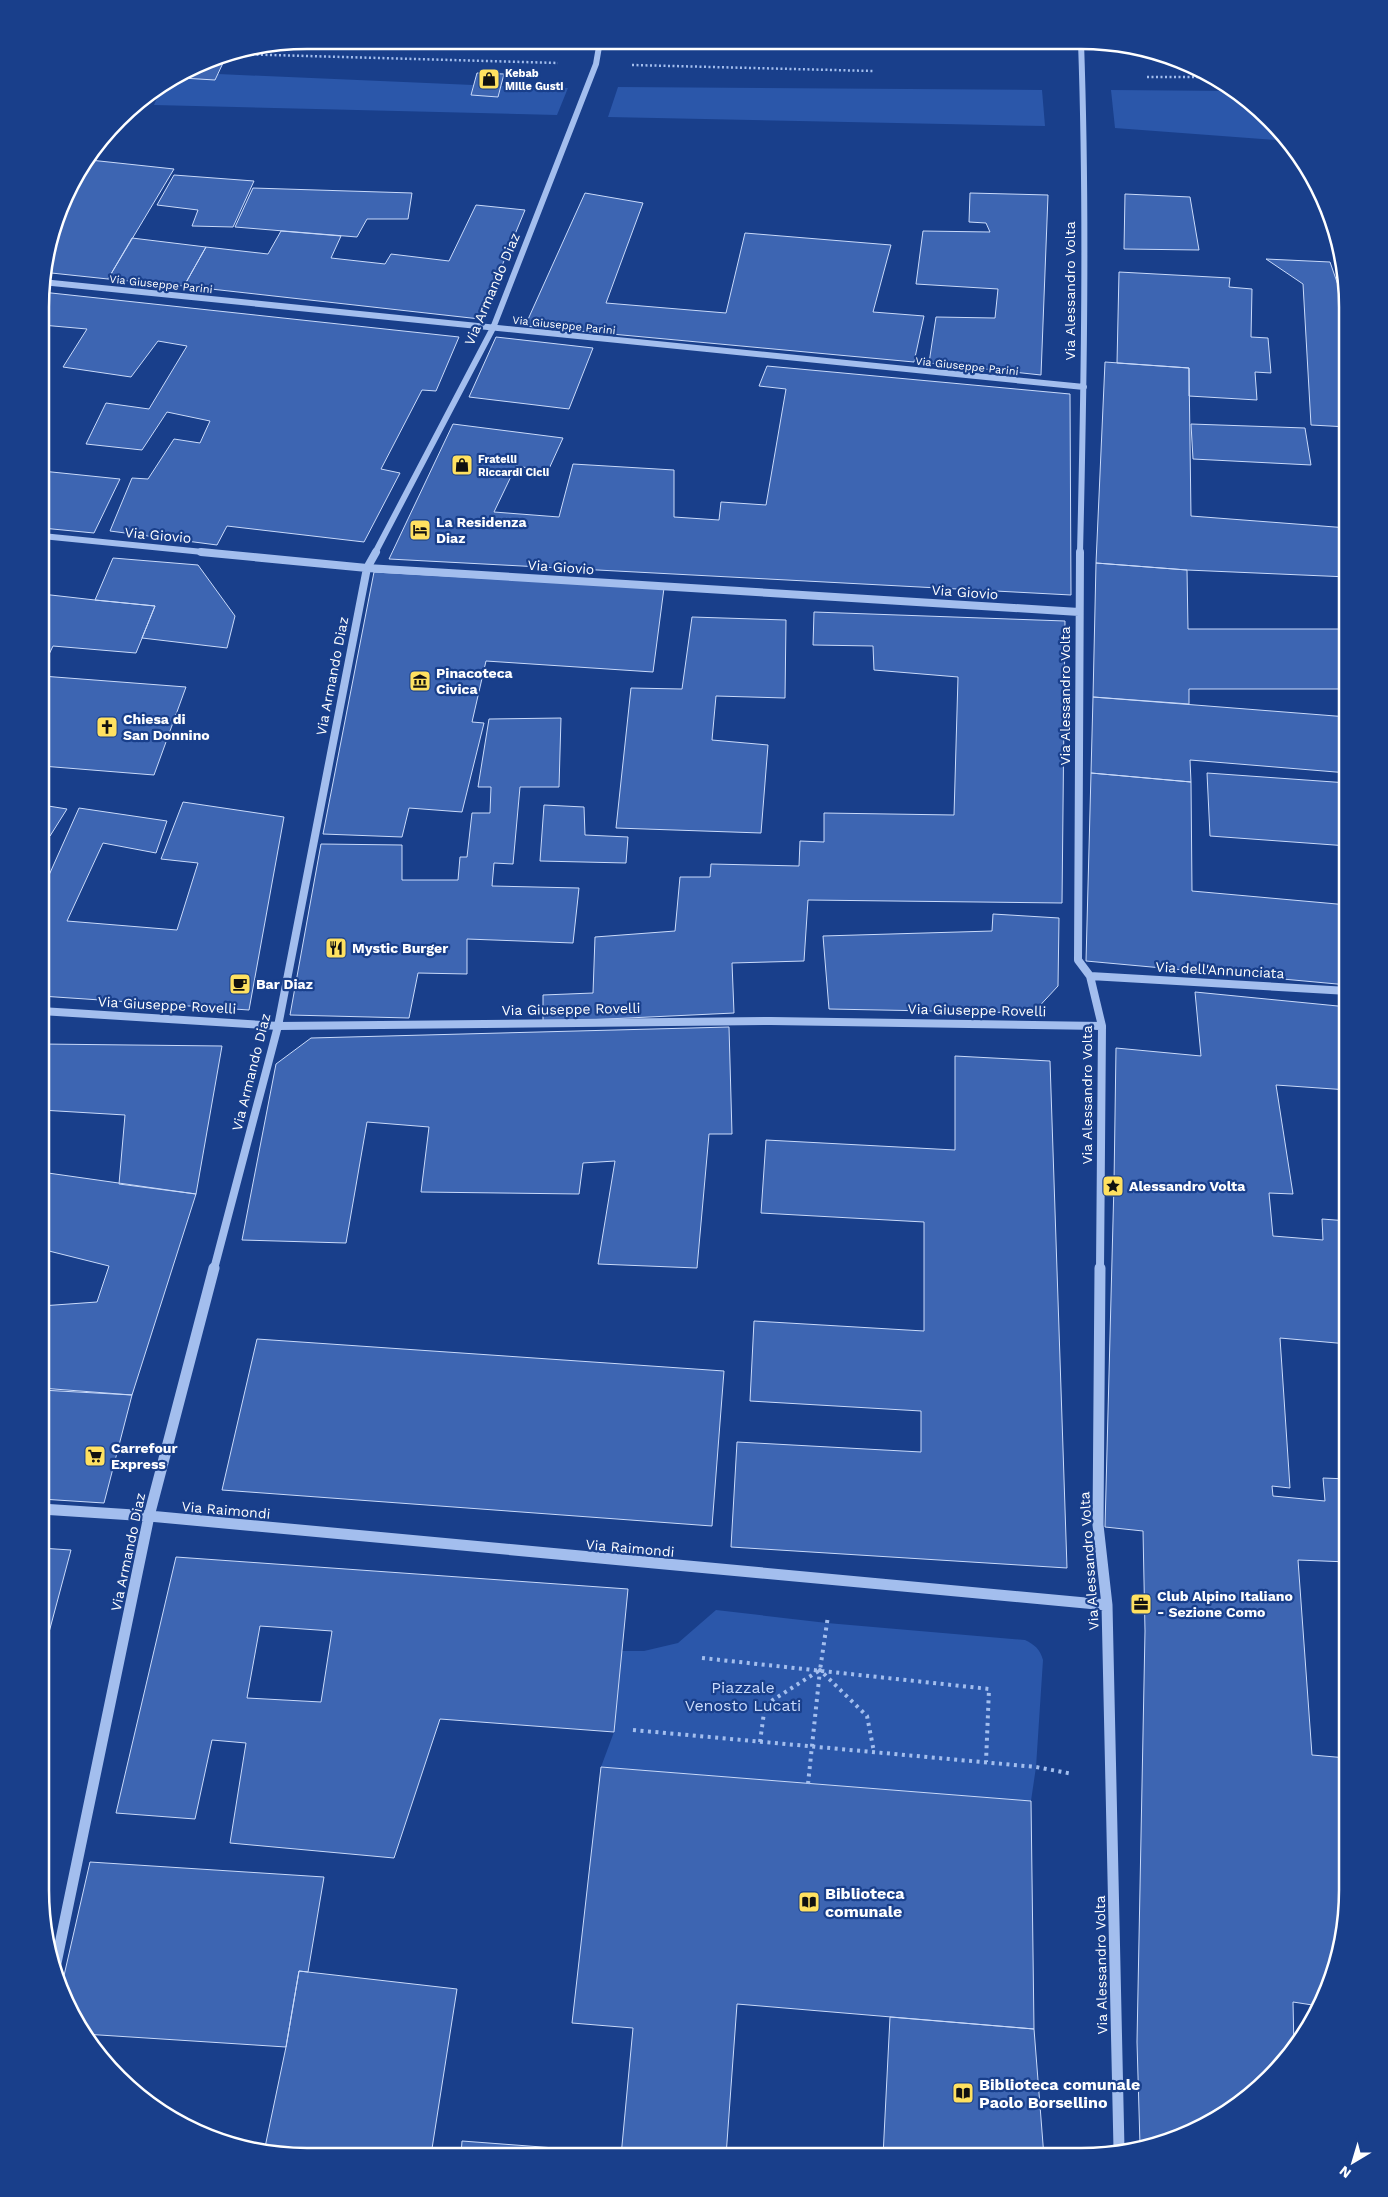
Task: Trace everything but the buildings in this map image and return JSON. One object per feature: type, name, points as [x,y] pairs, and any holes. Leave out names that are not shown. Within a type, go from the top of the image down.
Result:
[{"type":"street","name":"Via Armando Diaz","points":[[58,1955],[149,1516],[278,1026],[367,568],[493,328],[596,64],[599,49]]},
{"type":"street","name":"Via Alessandro Volta","points":[[1081,49],[1084,127],[1084,387],[1079,612],[1078,960],[1090,976],[1102,1026],[1098,1525],[1108,1606],[1110,1780],[1119,2145]]},
{"type":"street","name":"Via Giuseppe Parini","points":[[50,283],[1084,387]]},
{"type":"street","name":"Via Giovio","points":[[49,537],[367,568],[1079,612]]},
{"type":"street","name":"Via dell'Annunciata","points":[[1090,976],[1339,990]]},
{"type":"street","name":"Via Giuseppe Rovelli","points":[[49,1012],[278,1026],[771,1021],[1102,1026]]},
{"type":"street","name":"Via Raimondi","points":[[49,1510],[149,1516],[1108,1606]]},
{"type":"path","points":[[254,55],[876,71]]},
{"type":"path","points":[[1081,77],[1199,77]]},
{"type":"path","points":[[808,1784],[832,1581]]},
{"type":"path","points":[[702,1658],[989,1689],[986,1762]]},
{"type":"path","points":[[760,1742],[765,1705],[820,1670]]},
{"type":"path","points":[[820,1670],[867,1716],[874,1752]]},
{"type":"path","points":[[633,1730],[1036,1767],[1110,1780]]},
{"type":"green space","points":[[218,74],[473,85],[471,95],[498,97],[501,86],[568,88],[557,115],[154,105],[158,96],[187,78],[215,80]]},
{"type":"green space","points":[[618,87],[1042,90],[1045,126],[608,117]]},
{"type":"green space","points":[[1111,90],[1223,91],[1264,124],[1278,140],[1115,128]]},
{"type":"green space","name":"Piazzale Venosto Lucati","points":[[716,1610],[827,1623],[1025,1640],[1032,1644],[1039,1650],[1043,1660],[1036,1767],[1031,1801],[601,1767],[614,1732],[622,1651],[644,1651],[678,1643]]},
{"type":"place","name":"Kebab Mille Gusti","points":[[489,79]]},
{"type":"place","name":"Fratelli Riccardi Cicli","points":[[462,465]]},
{"type":"place","name":"La Residenza Diaz","points":[[420,530]]},
{"type":"place","name":"Pinacoteca Civica","points":[[420,681]]},
{"type":"place","name":"Chiesa di San Donnino","points":[[107,727]]},
{"type":"place","name":"Mystic Burger","points":[[336,948]]},
{"type":"place","name":"Bar Diaz","points":[[240,984]]},
{"type":"place","name":"Alessandro Volta","points":[[1113,1186]]},
{"type":"place","name":"Carrefour Express","points":[[95,1456]]},
{"type":"place","name":"Club Alpino Italiano - Sezione Como","points":[[1141,1604]]},
{"type":"place","name":"Biblioteca comunale","points":[[809,1902]]},
{"type":"place","name":"Biblioteca comunale Paolo Borsellino","points":[[963,2093]]}]
